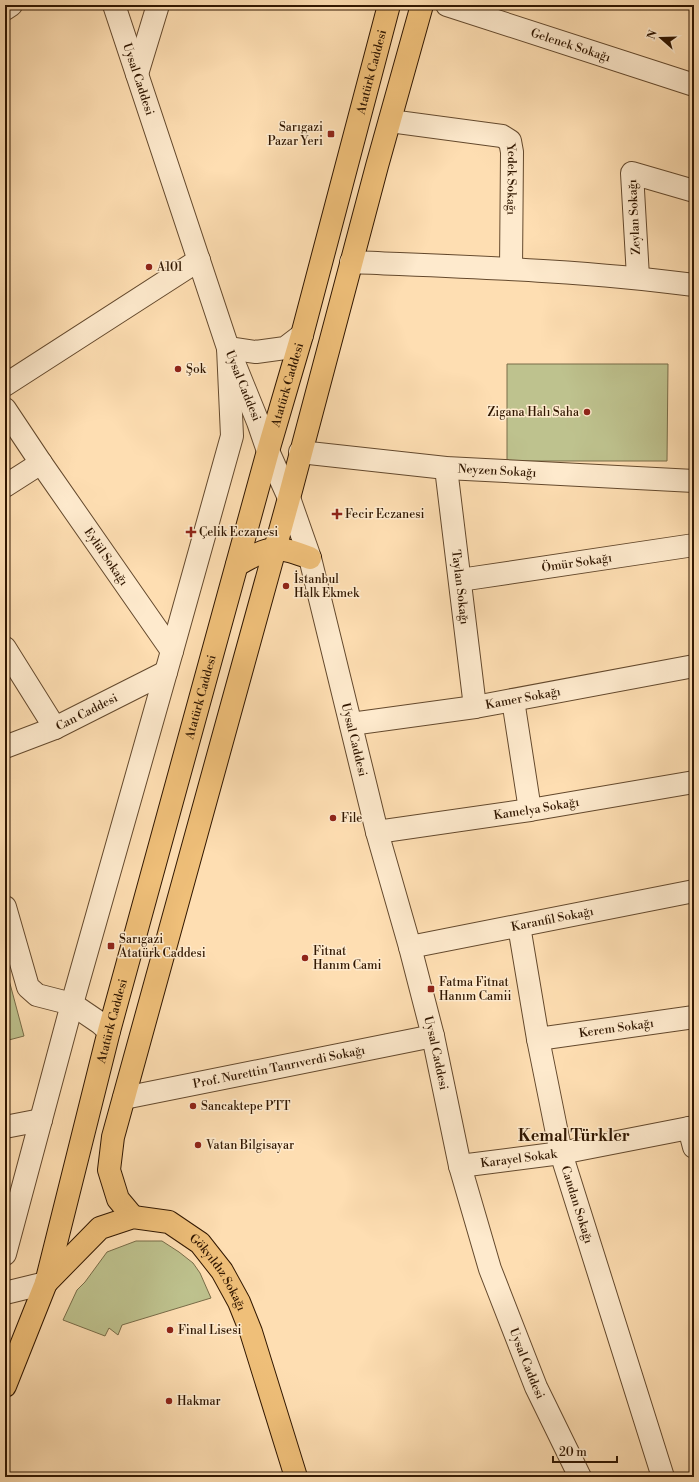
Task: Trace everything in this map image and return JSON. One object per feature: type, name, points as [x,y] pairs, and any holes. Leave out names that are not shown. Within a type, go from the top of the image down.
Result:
[{"type":"main road","name":"Atatürk Caddesi","points":[[5,1386],[46,1283],[109,1031],[268,451],[302,335],[389,5]]},
{"type":"main road","points":[[133,1217],[118,1199],[109,1170],[113,1137],[289,498],[351,262],[422,5]]},
{"type":"main road","points":[[237,565],[262,551],[275,548],[289,550],[310,558]]},
{"type":"main road","name":"Gökyıldız Sokağı","points":[[46,1283],[100,1228],[133,1217],[169,1222],[200,1243],[222,1272],[239,1302],[251,1332],[296,1477]]},
{"type":"street","points":[[5,9],[11,5]]},
{"type":"street","name":"Uysal Caddesi","points":[[114,5],[228,348],[268,451],[289,498],[310,558],[377,832],[410,947],[433,1036],[460,1166],[490,1269],[536,1387],[580,1477]]},
{"type":"street","points":[[137,74],[158,5]]},
{"type":"street","name":"Gelenek Sokağı","points":[[447,5],[694,85]]},
{"type":"street","name":"Yedek Sokağı","points":[[390,121],[502,136],[510,141],[512,152],[511,269]]},
{"type":"street","name":"Zeylan Sokağı","points":[[638,277],[632,174],[694,191]]},
{"type":"street","points":[[5,385],[199,260]]},
{"type":"street","points":[[351,262],[511,269],[638,277],[694,285]]},
{"type":"street","points":[[5,1254],[72,1004],[232,436],[228,348],[256,352],[285,348],[302,335]]},
{"type":"street","name":"Eylül Sokağı","points":[[5,409],[172,651]]},
{"type":"street","name":"Neyzen Sokağı","points":[[300,452],[446,468],[694,481]]},
{"type":"street","points":[[5,486],[41,463]]},
{"type":"street","name":"Taylan Sokağı","points":[[446,468],[475,707]]},
{"type":"street","name":"Ömür Sokağı","points":[[460,580],[694,545]]},
{"type":"street","points":[[5,648],[55,728]]},
{"type":"street","name":"Kamer Sokağı","points":[[350,724],[475,707],[694,666]]},
{"type":"street","name":"Can Caddesi","points":[[5,747],[55,728],[166,672]]},
{"type":"street","points":[[513,700],[530,810]]},
{"type":"street","name":"Kamelya Sokağı","points":[[377,832],[530,810],[694,782]]},
{"type":"street","name":"Karanfil Sokağı","points":[[410,947],[694,891]]},
{"type":"street","points":[[5,907],[28,988],[37,995],[72,1004],[109,1031]]},
{"type":"street","name":"Candan Sokağı","points":[[519,926],[538,1039],[562,1153],[663,1477]]},
{"type":"street","name":"Kerem Sokağı","points":[[538,1039],[694,1017]]},
{"type":"street","name":"Prof. Nurettin Tanrıverdi Sokağı","points":[[124,1098],[433,1036]]},
{"type":"street","points":[[5,1127],[41,1120]]},
{"type":"street","name":"Karayel Sokak","points":[[460,1166],[692,1134]]},
{"type":"street","points":[[5,1293],[46,1283]]},
{"type":"green space","name":"Zigana Halı Saha","points":[[507,364],[668,364],[667,461],[507,461]]},
{"type":"green space","points":[[5,965],[24,1036],[5,1041]]},
{"type":"green space","points":[[136,1241],[162,1241],[179,1252],[193,1263],[200,1273],[211,1298],[122,1325],[118,1335],[109,1328],[105,1336],[63,1320],[77,1290],[85,1282],[107,1252]]},
{"type":"place","name":"Sarıgazi Pazar Yeri","points":[[331,134]]},
{"type":"place","name":"A101","points":[[149,267]]},
{"type":"place","name":"Şok","points":[[178,369]]},
{"type":"place","name":"Zigana Halı Saha","points":[[587,412]]},
{"type":"place","name":"Fecir Eczanesi","points":[[337,514]]},
{"type":"place","name":"Çelik Eczanesi","points":[[191,532]]},
{"type":"place","name":"İstanbul Halk Ekmek","points":[[286,586]]},
{"type":"place","name":"File","points":[[333,818]]},
{"type":"place","name":"Sarıgazi Atatürk Caddesi","points":[[111,946]]},
{"type":"place","name":"Fitnat Hanım Cami","points":[[305,958]]},
{"type":"place","name":"Fatma Fitnat Hanım Camii","points":[[431,989]]},
{"type":"place","name":"Sancaktepe PTT","points":[[193,1106]]},
{"type":"place","name":"Vatan Bilgisayar","points":[[198,1145]]},
{"type":"place","name":"Final Lisesi","points":[[170,1330]]},
{"type":"place","name":"Hakmar","points":[[169,1401]]},
{"type":"district","name":"Kemal Türkler","points":[[574,1135]]}]
